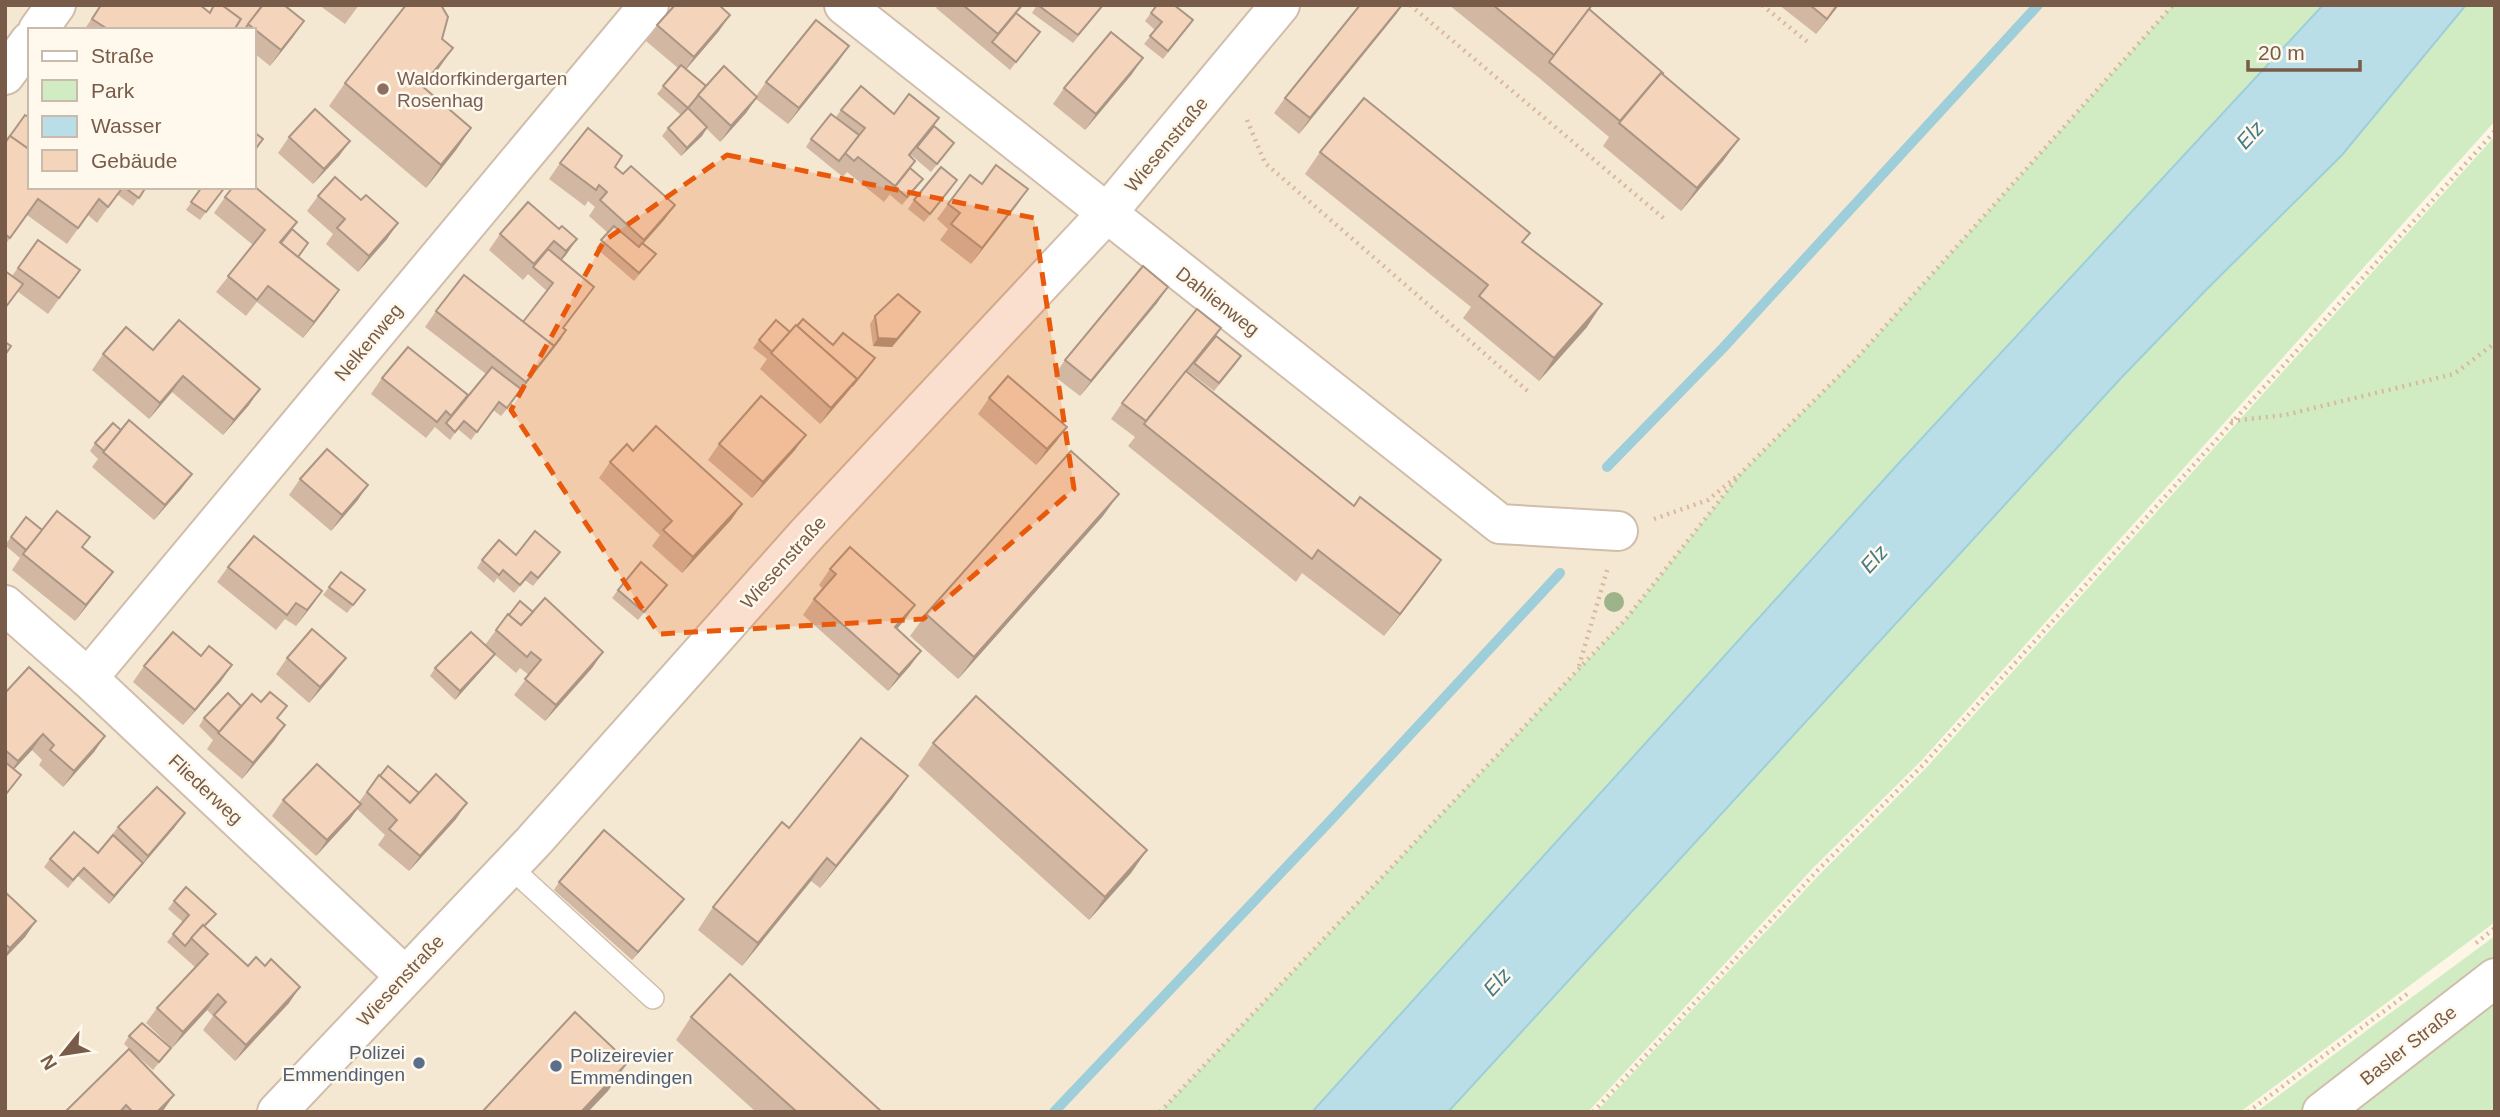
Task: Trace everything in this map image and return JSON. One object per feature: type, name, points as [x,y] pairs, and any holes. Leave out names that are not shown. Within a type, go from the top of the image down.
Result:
[{"type":"street","points":[[39,28],[56,5]]},
{"type":"street","name":"Nelkenweg","points":[[88,678],[649,5]]},
{"type":"street","name":"Dahlienweg","points":[[844,5],[1500,524],[1618,531]]},
{"type":"street","name":"Wiesenstraße","points":[[277,1112],[509,866],[808,533],[1107,213],[1280,5]]},
{"type":"street","points":[[5,75],[28,44]]},
{"type":"street","name":"Fliederweg","points":[[5,605],[88,678],[404,975]]},
{"type":"street","name":"Basler Straße","points":[[2322,1112],[2490,988]]},
{"type":"lane","points":[[509,866],[653,998]]},
{"type":"path","points":[[1410,5],[1667,221]]},
{"type":"path","points":[[1762,5],[1810,44]]},
{"type":"path","points":[[1578,669],[1618,531],[1708,499],[1742,472],[1856,359],[2173,5]]},
{"type":"path","points":[[1247,120],[1265,163],[1530,393]]},
{"type":"path","points":[[1593,1112],[1817,871],[1923,765],[2495,131]]},
{"type":"path","points":[[2231,421],[2285,415],[2454,374],[2495,343]]},
{"type":"path","points":[[1160,1112],[1626,618],[1742,472]]},
{"type":"highlighted area","points":[[727,155],[1034,218],[1074,489],[923,619],[659,634],[511,410],[604,241]]},
{"type":"shaded area","points":[[5,5],[2173,5],[1856,359],[1742,472],[1626,619],[1160,1112],[5,1112]]},
{"type":"green space","points":[[2173,5],[2323,5],[1898,464],[1312,1112],[1160,1112],[1626,619],[1742,472],[1856,359]]},
{"type":"green space","points":[[2466,5],[2495,5],[2495,121],[1921,761],[1814,867],[1588,1112],[1448,1112],[2121,378],[2342,155]]},
{"type":"green space","points":[[2495,136],[2495,922],[2240,1112],[1596,1112],[1820,874],[1926,768]]},
{"type":"green space","points":[[2495,936],[2495,966],[2305,1112],[2256,1112]]},
{"type":"green space","points":[[2482,1000],[2495,1005],[2495,1112],[2338,1112]]},
{"type":"water","name":"Elz","points":[[2323,5],[2466,5],[2342,155],[2121,378],[1448,1112],[1312,1112],[1898,464]]},
{"type":"building","points":[[101,5],[200,5],[210,13],[214,5],[222,5],[241,19],[235,28],[106,28],[92,19]]},
{"type":"building","points":[[222,5],[261,7],[245,28],[236,27],[241,19]]},
{"type":"building","points":[[263,5],[284,5],[304,21],[281,50],[248,24]]},
{"type":"building","name":"Waldorfkindergarten Rosenhag","points":[[406,5],[441,5],[448,17],[442,39],[453,48],[422,86],[471,128],[441,165],[345,83]]},
{"type":"building","points":[[675,5],[719,5],[730,15],[694,57],[657,25]]},
{"type":"building","points":[[963,5],[1022,5],[998,34]]},
{"type":"building","points":[[1038,5],[1103,5],[1078,35]]},
{"type":"building","points":[[1157,5],[1174,5],[1193,20],[1168,51],[1150,36],[1162,22],[1151,13]]},
{"type":"building","points":[[1360,5],[1402,5],[1310,118],[1285,98]]},
{"type":"building","points":[[1493,5],[1592,5],[1554,55]]},
{"type":"building","points":[[1810,5],[1837,5],[1827,19]]},
{"type":"building","points":[[1589,9],[1663,73],[1620,121],[1549,62]]},
{"type":"building","points":[[1016,13],[1040,32],[1016,62],[992,42]]},
{"type":"building","points":[[816,20],[849,46],[799,108],[766,82]]},
{"type":"building","points":[[1111,32],[1143,58],[1096,114],[1064,88]]},
{"type":"building","points":[[681,65],[706,86],[688,108],[663,86]]},
{"type":"building","points":[[724,66],[757,97],[731,126],[698,95]]},
{"type":"building","points":[[1661,73],[1739,139],[1697,188],[1619,123]]},
{"type":"building","points":[[861,86],[894,114],[909,94],[939,118],[909,155],[915,161],[895,186],[858,157],[854,161],[845,153],[865,128],[841,110]]},
{"type":"building","points":[[1364,98],[1530,233],[1522,242],[1602,304],[1554,358],[1479,296],[1488,285],[1320,152]]},
{"type":"building","points":[[688,108],[707,127],[687,148],[668,128]]},
{"type":"building","points":[[315,109],[350,141],[324,169],[289,137]]},
{"type":"building","points":[[831,114],[859,135],[839,161],[811,139]]},
{"type":"building","points":[[25,115],[28,117],[28,149],[10,136]]},
{"type":"building","points":[[934,126],[954,143],[937,164],[917,147]]},
{"type":"building","points":[[588,128],[622,156],[615,167],[623,174],[631,166],[675,205],[644,240],[600,200],[607,192],[599,185],[596,190],[560,163]]},
{"type":"building","points":[[256,134],[263,139],[256,148]]},
{"type":"building","points":[[10,136],[28,149],[28,189],[122,189],[108,207],[99,199],[78,228],[38,199],[10,238],[5,234],[5,143]]},
{"type":"building","points":[[996,165],[1028,189],[982,248],[951,224],[960,213],[948,204],[970,175],[982,184]]},
{"type":"building","points":[[941,167],[957,180],[930,214],[914,200]]},
{"type":"building","points":[[910,168],[923,179],[907,197],[895,187]]},
{"type":"building","points":[[335,177],[361,200],[366,195],[398,223],[369,256],[337,228],[345,219],[318,196]]},
{"type":"building","points":[[256,188],[297,222],[280,242],[339,290],[314,322],[268,286],[257,300],[228,276],[265,230],[225,197],[231,189]]},
{"type":"building","points":[[127,189],[145,189],[139,198]]},
{"type":"building","points":[[201,189],[223,189],[206,212],[191,202]]},
{"type":"building","points":[[528,202],[559,229],[562,226],[577,239],[566,251],[554,241],[534,264],[500,234]]},
{"type":"building","points":[[614,226],[639,247],[642,243],[656,254],[639,273],[601,240]]},
{"type":"building","points":[[292,229],[308,243],[298,257],[281,243]]},
{"type":"building","points":[[38,240],[80,270],[59,298],[18,268]]},
{"type":"building","points":[[548,249],[594,287],[563,328],[566,330],[554,346],[523,322],[553,283],[533,267]]},
{"type":"building","points":[[1143,266],[1168,287],[1091,381],[1065,360]]},
{"type":"building","points":[[5,271],[23,284],[5,308]]},
{"type":"building","points":[[464,275],[554,346],[526,382],[436,311]]},
{"type":"building","points":[[898,294],[920,312],[897,339],[878,338],[875,316]]},
{"type":"building","points":[[1197,309],[1221,328],[1146,421],[1122,403]]},
{"type":"building","points":[[803,319],[833,345],[843,333],[875,358],[852,386],[857,379],[797,326]]},
{"type":"building","points":[[179,320],[260,389],[234,420],[183,376],[160,403],[103,354],[126,327],[153,350]]},
{"type":"building","points":[[776,320],[790,332],[772,352],[759,340]]},
{"type":"building","points":[[796,325],[857,379],[831,408],[771,353]]},
{"type":"building","points":[[1216,336],[1241,356],[1219,383],[1194,363]]},
{"type":"building","points":[[5,342],[11,346],[5,355]]},
{"type":"building","points":[[408,347],[468,395],[451,416],[446,411],[437,422],[382,378]]},
{"type":"building","points":[[492,367],[521,389],[507,408],[499,402],[477,432],[464,421],[455,432],[446,423]]},
{"type":"building","points":[[1186,371],[1354,506],[1360,497],[1441,560],[1400,614],[1318,550],[1312,559],[1144,424]]},
{"type":"building","points":[[1008,376],[1067,427],[1047,449],[989,398]]},
{"type":"building","points":[[761,396],[806,435],[763,482],[719,444]]},
{"type":"building","points":[[129,420],[192,474],[165,505],[103,452]]},
{"type":"building","points":[[113,423],[121,430],[104,451],[95,443]]},
{"type":"building","points":[[656,426],[742,504],[693,557],[663,530],[672,521],[610,462],[627,444],[633,451]]},
{"type":"building","points":[[327,449],[368,485],[342,515],[300,479]]},
{"type":"building","points":[[1071,451],[1119,494],[974,657],[926,614]]},
{"type":"building","points":[[57,511],[90,537],[82,547],[113,572],[86,605],[23,554]]},
{"type":"building","points":[[26,517],[42,530],[26,550],[11,537]]},
{"type":"building","points":[[535,531],[560,552],[538,578],[531,572],[520,585],[503,570],[499,575],[482,560],[499,540],[516,555]]},
{"type":"building","points":[[254,536],[322,591],[307,610],[296,603],[287,615],[228,567]]},
{"type":"building","points":[[850,547],[915,605],[895,627],[921,651],[899,675],[814,599],[836,574],[830,569]]},
{"type":"building","points":[[641,562],[667,585],[644,612],[618,590]]},
{"type":"building","points":[[341,572],[365,590],[353,605],[329,587]]},
{"type":"building","points":[[545,598],[603,652],[556,705],[525,679],[541,660],[531,652],[527,657],[496,630],[508,614],[521,625]]},
{"type":"building","points":[[520,601],[533,612],[521,625],[509,615]]},
{"type":"building","points":[[312,629],[346,658],[320,687],[287,658]]},
{"type":"building","points":[[173,632],[201,656],[209,646],[232,665],[195,710],[144,666]]},
{"type":"building","points":[[471,632],[495,654],[460,691],[435,668]]},
{"type":"building","points":[[29,667],[105,736],[74,771],[50,750],[54,745],[43,734],[18,761],[5,750],[5,693]]},
{"type":"building","points":[[270,692],[287,706],[277,718],[285,725],[253,763],[218,733],[252,694],[261,702]]},
{"type":"building","points":[[228,693],[241,706],[219,732],[204,718]]},
{"type":"building","points":[[976,696],[1147,850],[1105,897],[933,743]]},
{"type":"building","points":[[861,738],[908,776],[836,866],[827,858],[758,943],[713,907],[782,822],[789,828]]},
{"type":"building","points":[[5,762],[21,775],[6,794],[5,793]]},
{"type":"building","points":[[317,764],[361,804],[327,840],[283,800]]},
{"type":"building","points":[[388,766],[419,793],[410,803],[380,776]]},
{"type":"building","points":[[436,774],[467,803],[420,856],[389,829],[397,820],[367,792],[379,775],[410,803]]},
{"type":"building","points":[[157,787],[185,813],[148,856],[118,827]]},
{"type":"building","points":[[604,830],[684,899],[638,952],[559,882]]},
{"type":"building","points":[[74,832],[98,853],[113,835],[143,863],[114,896],[84,868],[73,880],[50,859]]},
{"type":"building","points":[[186,887],[216,914],[185,946],[173,934],[189,915],[174,901]]},
{"type":"building","points":[[5,892],[36,921],[10,948],[5,944]]},
{"type":"building","points":[[203,925],[248,966],[256,957],[265,966],[271,959],[300,987],[246,1045],[214,1015],[226,1002],[218,994],[183,1032],[157,1008],[208,954],[191,938]]},
{"type":"building","points":[[730,974],[882,1112],[797,1112],[691,1017]]},
{"type":"building","points":[[575,1012],[628,1062],[581,1112],[482,1112]]},
{"type":"building","points":[[142,1023],[171,1048],[159,1062],[129,1036]]},
{"type":"building","points":[[129,1049],[174,1095],[157,1112],[133,1112],[126,1105],[120,1112],[65,1112]]},
{"type":"waterway","points":[[1607,467],[1723,348],[2038,5]]},
{"type":"waterway","points":[[1054,1112],[1560,573]]},
{"type":"place","name":"Waldorfkindergarten Rosenhag","points":[[383,89]]},
{"type":"place","name":"Polizei Emmendingen","points":[[419,1063]]},
{"type":"place","name":"Polizeirevier Emmendingen","points":[[556,1066]]}]
